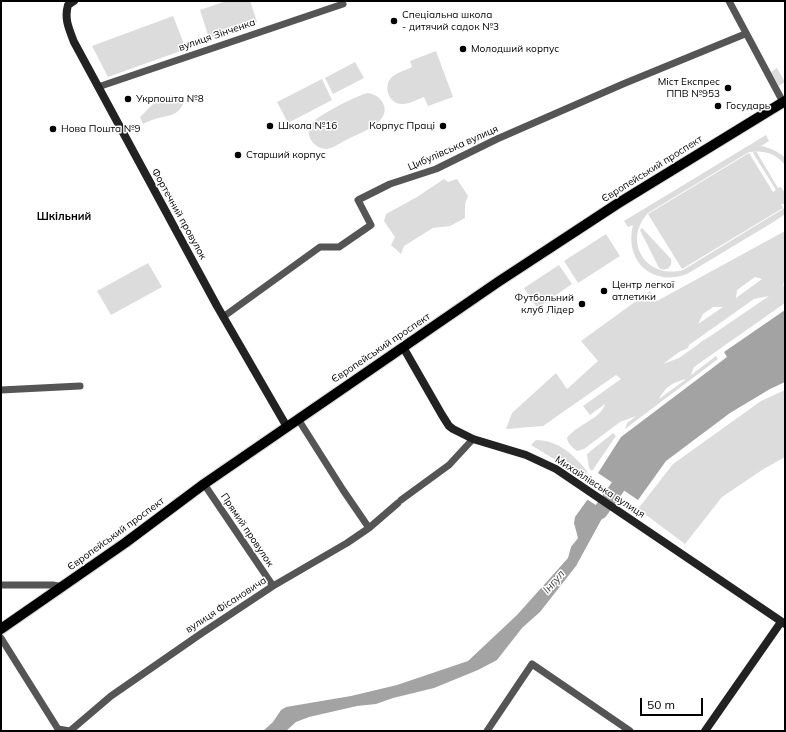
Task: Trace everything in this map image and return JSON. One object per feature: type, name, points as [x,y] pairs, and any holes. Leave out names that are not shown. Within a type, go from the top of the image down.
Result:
[{"type":"main road","name":"Європейський проспект","points":[[1,629],[63,587],[204,484],[498,282],[617,204],[784,102]]},
{"type":"street","points":[[729,1],[745,34],[784,102]]},
{"type":"street","name":"Фортечний провулок","points":[[69,2],[66,11],[67,25],[74,42],[223,317],[287,427]]},
{"type":"street","name":"вулиця Зінченка","points":[[98,86],[343,4]]},
{"type":"street","name":"Цибулівська вулиця","points":[[223,317],[320,247],[339,247],[371,225],[358,200],[390,184],[436,169],[497,139],[745,34]]},
{"type":"street","name":"Михайлівська вулиця","points":[[403,347],[449,426],[473,439],[526,455],[542,462],[582,486],[784,621]]},
{"type":"street","points":[[1,390],[80,386]]},
{"type":"street","points":[[298,419],[369,528]]},
{"type":"street","name":"вулиця Фісановича","points":[[70,731],[110,696],[202,633],[273,586],[348,543],[369,528],[399,502],[449,465],[473,439]]},
{"type":"street","name":"Прямий провулок","points":[[204,484],[273,586]]},
{"type":"street","points":[[1,585],[53,585],[63,587]]},
{"type":"street","points":[[705,731],[784,621]]},
{"type":"street","points":[[1,638],[58,729],[70,731]]},
{"type":"street","points":[[487,731],[532,664],[630,731]]},
{"type":"shaded area","points":[[226,1],[250,1],[257,22],[209,38],[200,10]]},
{"type":"shaded area","points":[[173,16],[186,49],[108,77],[92,46]]},
{"type":"shaded area","points":[[436,51],[453,97],[428,106],[424,97],[406,104],[394,101],[388,94],[387,90],[389,81],[392,77],[399,72],[412,67],[410,61]]},
{"type":"shaded area","points":[[355,62],[364,78],[333,94],[325,78]]},
{"type":"shaded area","points":[[777,68],[785,82],[779,86],[771,72]]},
{"type":"shaded area","points":[[322,79],[332,100],[288,123],[277,102]]},
{"type":"shaded area","points":[[368,93],[377,96],[383,103],[385,110],[383,116],[378,122],[365,131],[334,147],[327,149],[319,147],[312,142],[309,130],[313,122],[336,107]]},
{"type":"shaded area","points":[[171,95],[181,97],[184,102],[182,107],[172,115],[154,119],[143,124],[140,117],[155,102]]},
{"type":"shaded area","points":[[766,135],[769,141],[761,146],[774,150],[785,158],[785,165],[778,158],[769,153],[749,152],[648,213],[641,224],[637,235],[638,246],[642,256],[649,264],[658,269],[670,272],[683,270],[783,209],[785,206],[785,214],[687,274],[674,277],[663,277],[652,274],[644,268],[637,260],[633,250],[631,238],[633,225],[628,227],[624,221]]},
{"type":"shaded area","points":[[756,151],[778,188],[781,187],[785,193],[785,204],[781,204],[783,208],[682,269],[648,214],[749,153],[773,192],[776,190],[753,153]]},
{"type":"shaded area","points":[[444,179],[448,182],[457,179],[468,196],[465,204],[465,218],[450,226],[433,228],[404,246],[401,254],[391,245],[395,237],[384,221],[386,214],[417,197]]},
{"type":"shaded area","points":[[642,228],[671,259],[671,264],[668,268],[659,268],[640,230]]},
{"type":"shaded area","points":[[785,231],[785,277],[783,286],[785,285],[785,303],[694,367],[691,375],[716,356],[718,359],[625,429],[627,423],[636,416],[620,422],[584,449],[577,451],[569,444],[567,438],[576,429],[599,414],[603,409],[605,404],[590,415],[583,406],[621,379],[616,375],[543,426],[506,429],[512,413],[556,373],[567,389],[598,361],[581,341],[650,291],[657,301]],"holes":[[[755,277],[762,279],[736,298],[737,290]],[[769,296],[679,358],[663,364],[679,352],[688,348],[689,345],[754,299]],[[713,307],[723,307],[698,324],[703,314]],[[685,379],[659,399],[664,391],[673,384]]]},
{"type":"shaded area","points":[[606,234],[620,256],[578,283],[564,261]]},
{"type":"shaded area","points":[[148,263],[162,287],[111,315],[97,291]]},
{"type":"shaded area","points":[[559,265],[572,284],[537,308],[524,288]]},
{"type":"shaded area","points":[[785,390],[785,457],[762,470],[722,497],[685,544],[638,509],[673,464],[761,401]]},
{"type":"shaded area","points":[[613,433],[616,436],[592,471],[589,468],[587,454]]},
{"type":"shaded area","points":[[536,440],[551,443],[571,454],[587,471],[585,479],[531,445]]},
{"type":"water","points":[[785,310],[785,382],[770,389],[730,413],[666,461],[638,500],[598,473],[621,437],[727,357],[724,352]]},
{"type":"water","points":[[598,485],[622,502],[605,513],[576,566],[540,612],[522,628],[497,660],[478,670],[434,688],[393,698],[376,704],[357,706],[309,717],[296,722],[286,731],[263,731],[273,722],[281,710],[286,707],[351,696],[397,685],[468,661],[517,615],[568,558],[571,547],[578,538],[574,523],[575,517]]},
{"type":"pier","points":[[595,485],[622,504],[608,513],[585,498]]},
{"type":"waterway","name":"Інгул","points":[[600,512],[629,471]]},
{"type":"place","name":"Спеціальна школа - дитячий садок №3","points":[[394,21]]},
{"type":"place","name":"Молодший корпус","points":[[463,49]]},
{"type":"place","name":"Міст Експрес ППВ №953","points":[[728,88]]},
{"type":"place","name":"Укрпошта №8","points":[[128,99]]},
{"type":"place","name":"Государь","points":[[718,106]]},
{"type":"place","name":"Школа №16","points":[[270,126]]},
{"type":"place","name":"Корпус Праці","points":[[443,126]]},
{"type":"place","name":"Нова Пошта №9","points":[[53,129]]},
{"type":"place","name":"Старший корпус","points":[[238,155]]},
{"type":"place","name":"Центр легкої атлетики","points":[[604,291]]},
{"type":"place","name":"Футбольний клуб Лідер","points":[[582,304]]},
{"type":"district","name":"Шкільний","points":[[64,217]]}]
